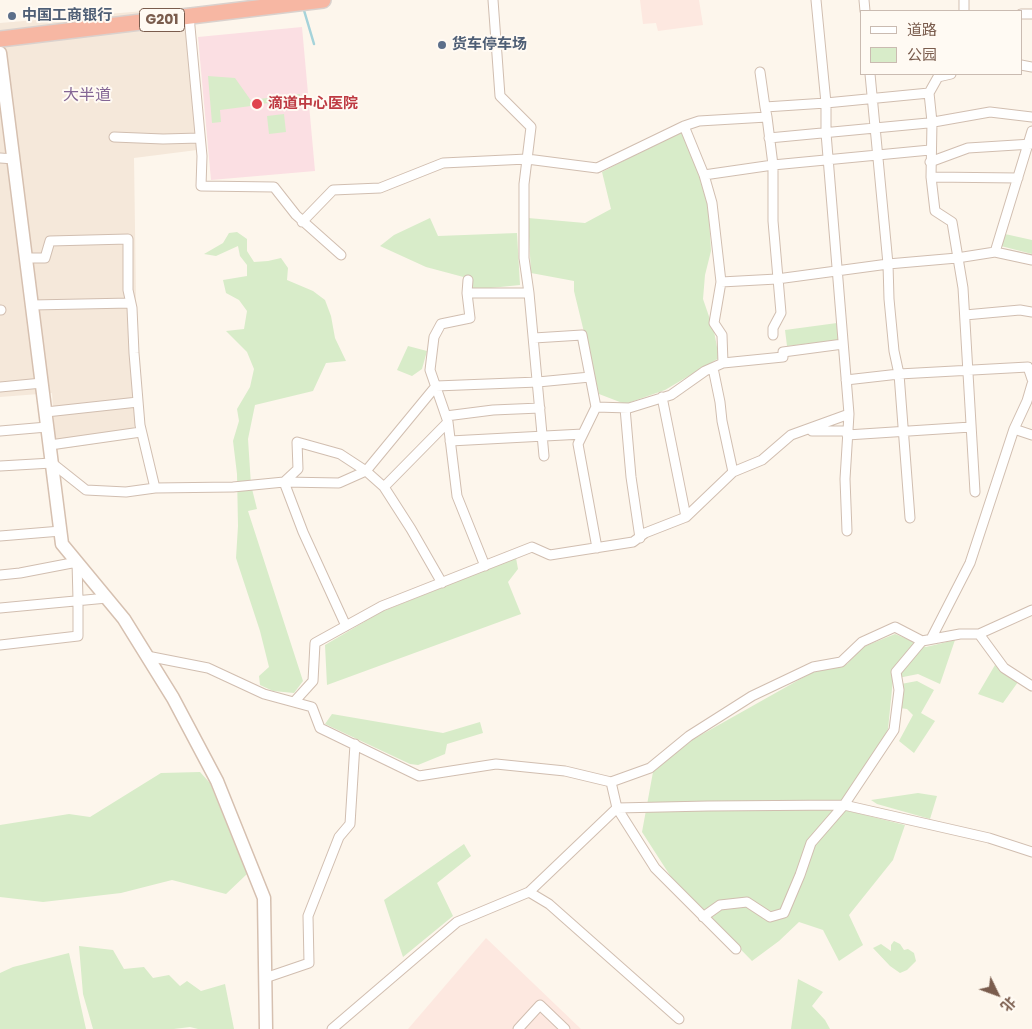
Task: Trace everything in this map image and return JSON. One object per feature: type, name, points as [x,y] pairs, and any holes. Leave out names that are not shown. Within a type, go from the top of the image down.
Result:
[{"type":"highway","name":"G201","points":[[0,39],[323,0]]},
{"type":"street","points":[[493,0],[500,96],[531,127],[524,184],[524,258],[534,338],[544,456]]},
{"type":"street","points":[[816,0],[826,104],[826,133],[849,414],[844,479],[847,530]]},
{"type":"street","points":[[189,16],[202,156],[201,186],[274,187],[302,222],[341,255]]},
{"type":"street","points":[[0,53],[62,544],[124,619],[173,698],[217,781],[264,898],[268,1026]]},
{"type":"street","points":[[760,72],[773,165],[773,221],[781,313],[773,328],[773,335]]},
{"type":"street","points":[[870,75],[879,154],[894,351],[899,374],[910,518]]},
{"type":"street","points":[[947,75],[938,77],[929,92],[932,122],[931,177],[935,211],[952,222],[963,288],[975,492]]},
{"type":"street","points":[[765,107],[826,104],[929,92]]},
{"type":"street","points":[[769,138],[932,122],[990,112],[1032,117]]},
{"type":"street","points":[[302,222],[333,190],[380,188],[443,163],[526,159],[597,168],[684,126],[699,121],[767,117]]},
{"type":"street","points":[[684,126],[704,175],[712,203],[721,282],[714,324],[722,335],[723,363]]},
{"type":"street","points":[[994,252],[1030,144],[1032,131]]},
{"type":"street","points":[[114,138],[200,138]]},
{"type":"street","points":[[930,162],[968,148],[1030,144]]},
{"type":"street","points":[[704,175],[773,165],[930,150]]},
{"type":"street","points":[[0,158],[14,159]]},
{"type":"street","points":[[931,177],[1018,178]]},
{"type":"street","points":[[26,258],[45,258],[50,241],[128,239],[128,290],[131,303],[141,432],[155,488]]},
{"type":"street","points":[[721,282],[777,279],[994,252],[1032,260]]},
{"type":"street","points":[[468,280],[467,293],[470,318],[441,324],[434,337],[430,370],[447,419],[457,496],[485,566]]},
{"type":"street","points":[[467,293],[529,292]]},
{"type":"street","points":[[32,305],[131,303]]},
{"type":"street","points":[[965,315],[1020,310],[1032,312]]},
{"type":"street","points":[[534,338],[582,335],[596,408],[578,444],[597,548]]},
{"type":"street","points":[[596,408],[630,408],[671,395],[705,371],[723,363],[783,357],[783,352],[843,344]]},
{"type":"street","points":[[846,380],[899,374],[1028,366],[1032,379]]},
{"type":"street","points":[[713,368],[733,472]]},
{"type":"street","points":[[0,466],[52,463],[86,490],[126,492],[155,488],[233,487],[284,482],[340,483],[366,471],[436,386],[590,378]]},
{"type":"street","points":[[0,386],[42,383]]},
{"type":"street","points":[[703,917],[720,905],[747,902],[770,917],[784,914],[811,843],[844,805],[894,730],[899,690],[896,672],[927,640],[970,563],[1014,429],[1027,401],[1032,384]]},
{"type":"street","points":[[662,398],[686,518]]},
{"type":"street","points":[[46,412],[138,402]]},
{"type":"street","points":[[384,487],[447,419],[493,410],[540,408]]},
{"type":"street","points":[[625,408],[631,477],[640,538]]},
{"type":"street","points":[[294,702],[313,682],[315,642],[382,606],[532,547],[550,555],[633,542],[645,534],[686,518],[733,472],[762,460],[792,435],[849,414]]},
{"type":"street","points":[[806,430],[847,433],[903,432],[971,426]]},
{"type":"street","points":[[0,431],[48,427]]},
{"type":"street","points":[[1014,429],[1032,435]]},
{"type":"street","points":[[50,445],[141,432]]},
{"type":"street","points":[[450,441],[583,434]]},
{"type":"street","points":[[284,482],[298,469],[297,442],[340,454],[366,471],[384,487],[442,583]]},
{"type":"street","points":[[284,482],[303,532],[346,626]]},
{"type":"street","points":[[0,536],[60,530]]},
{"type":"street","points":[[0,575],[76,562]]},
{"type":"street","points":[[0,645],[78,636],[76,562]]},
{"type":"street","points":[[0,608],[107,598]]},
{"type":"street","points":[[147,656],[208,668],[264,694],[312,707],[320,728],[419,776],[496,764],[565,771],[611,782],[650,768],[689,736],[752,696],[812,667],[841,662],[862,642],[895,628],[927,640],[960,634],[979,634],[1032,610]]},
{"type":"street","points":[[979,634],[1004,668],[1032,686]]},
{"type":"street","points":[[265,978],[309,963],[308,916],[338,838],[350,824],[355,744]]},
{"type":"street","points":[[611,782],[617,808],[656,868],[736,949]]},
{"type":"street","points":[[332,1029],[457,922],[529,892],[617,808],[844,805],[989,838],[1032,852]]},
{"type":"street","points":[[529,892],[549,904],[679,1019]]},
{"type":"street","points":[[518,1029],[540,1005],[565,1029]]},
{"type":"shaded area","points":[[640,0],[699,0],[703,25],[658,31],[656,23],[643,24]]},
{"type":"shaded area","points":[[192,7],[197,150],[134,158],[138,437],[56,450],[52,393],[0,397],[0,23]]},
{"type":"shaded area","name":"滴道中心医院","points":[[302,27],[315,171],[211,180],[198,37]]},
{"type":"shaded area","points":[[486,938],[581,1029],[408,1029]]},
{"type":"green space","points":[[208,76],[235,78],[252,102],[251,106],[220,110],[221,122],[212,123]]},
{"type":"green space","points":[[300,94],[301,107],[298,107],[297,100],[260,104],[259,99]]},
{"type":"green space","points":[[284,114],[286,132],[269,134],[267,116]]},
{"type":"green space","points":[[682,131],[708,200],[711,251],[705,275],[703,299],[714,331],[719,358],[665,390],[625,404],[599,394],[574,291],[574,281],[531,273],[528,218],[585,223],[611,209],[602,172]]},
{"type":"green space","points":[[430,218],[438,236],[517,233],[520,285],[471,290],[471,279],[426,267],[380,246],[394,235]]},
{"type":"green space","points":[[237,232],[247,239],[247,251],[254,262],[281,258],[288,268],[287,280],[313,291],[325,300],[331,316],[335,338],[346,361],[326,363],[313,391],[255,405],[248,439],[251,485],[257,509],[248,511],[303,681],[294,693],[273,691],[260,685],[259,676],[269,667],[260,631],[236,558],[238,526],[237,474],[233,441],[239,421],[237,409],[250,387],[254,369],[247,352],[226,331],[244,329],[247,311],[239,300],[226,293],[223,280],[247,276],[247,265],[240,256],[238,246],[216,256],[204,254],[223,243],[229,233]]},
{"type":"green space","points":[[1005,234],[1032,240],[1032,254],[1001,246]]},
{"type":"green space","points":[[837,323],[839,340],[787,346],[785,330]]},
{"type":"green space","points":[[408,346],[427,351],[422,369],[412,376],[397,370]]},
{"type":"green space","points":[[516,558],[518,569],[508,582],[521,614],[327,685],[325,645],[381,612]]},
{"type":"green space","points":[[895,634],[926,647],[955,640],[940,684],[918,674],[893,679],[888,729],[845,810],[905,825],[893,860],[849,915],[863,945],[839,961],[823,930],[799,922],[779,941],[752,961],[673,880],[642,832],[653,772],[692,740],[811,673],[847,664],[863,647]]},
{"type":"green space","points":[[995,665],[1018,682],[1003,703],[978,694]]},
{"type":"green space","points":[[917,681],[934,690],[921,713],[935,721],[914,753],[899,741],[913,715],[907,709],[900,708],[901,684]]},
{"type":"green space","points":[[332,714],[443,733],[480,722],[483,733],[447,744],[445,754],[418,765],[410,764],[325,724]]},
{"type":"green space","points":[[200,772],[210,783],[247,874],[226,894],[172,880],[121,893],[43,902],[0,897],[0,825],[69,814],[90,817],[161,773]]},
{"type":"green space","points":[[918,793],[937,796],[930,819],[877,804],[871,800]]},
{"type":"green space","points":[[464,844],[471,856],[437,883],[453,916],[403,957],[384,900]]},
{"type":"green space","points":[[894,941],[900,944],[904,950],[908,949],[914,953],[916,961],[907,970],[900,973],[890,966],[873,948],[881,944],[891,951],[891,945]]},
{"type":"green space","points":[[79,946],[113,950],[124,969],[144,967],[153,978],[169,975],[180,986],[187,981],[201,991],[225,984],[234,1029],[198,1029],[190,1027],[174,1029],[93,1029],[83,994]]},
{"type":"green space","points":[[69,953],[86,1029],[0,1029],[0,973],[13,967]]},
{"type":"green space","points":[[798,979],[823,992],[812,1006],[825,1020],[830,1029],[791,1029]]},
{"type":"waterway","points":[[303,7],[314,44]]},
{"type":"place","name":"中国工商银行","points":[[12,16]]},
{"type":"place","name":"货车停车场","points":[[442,45]]},
{"type":"place","name":"滴道中心医院","points":[[257,104]]},
{"type":"district","name":"大半道","points":[[87,96]]}]
